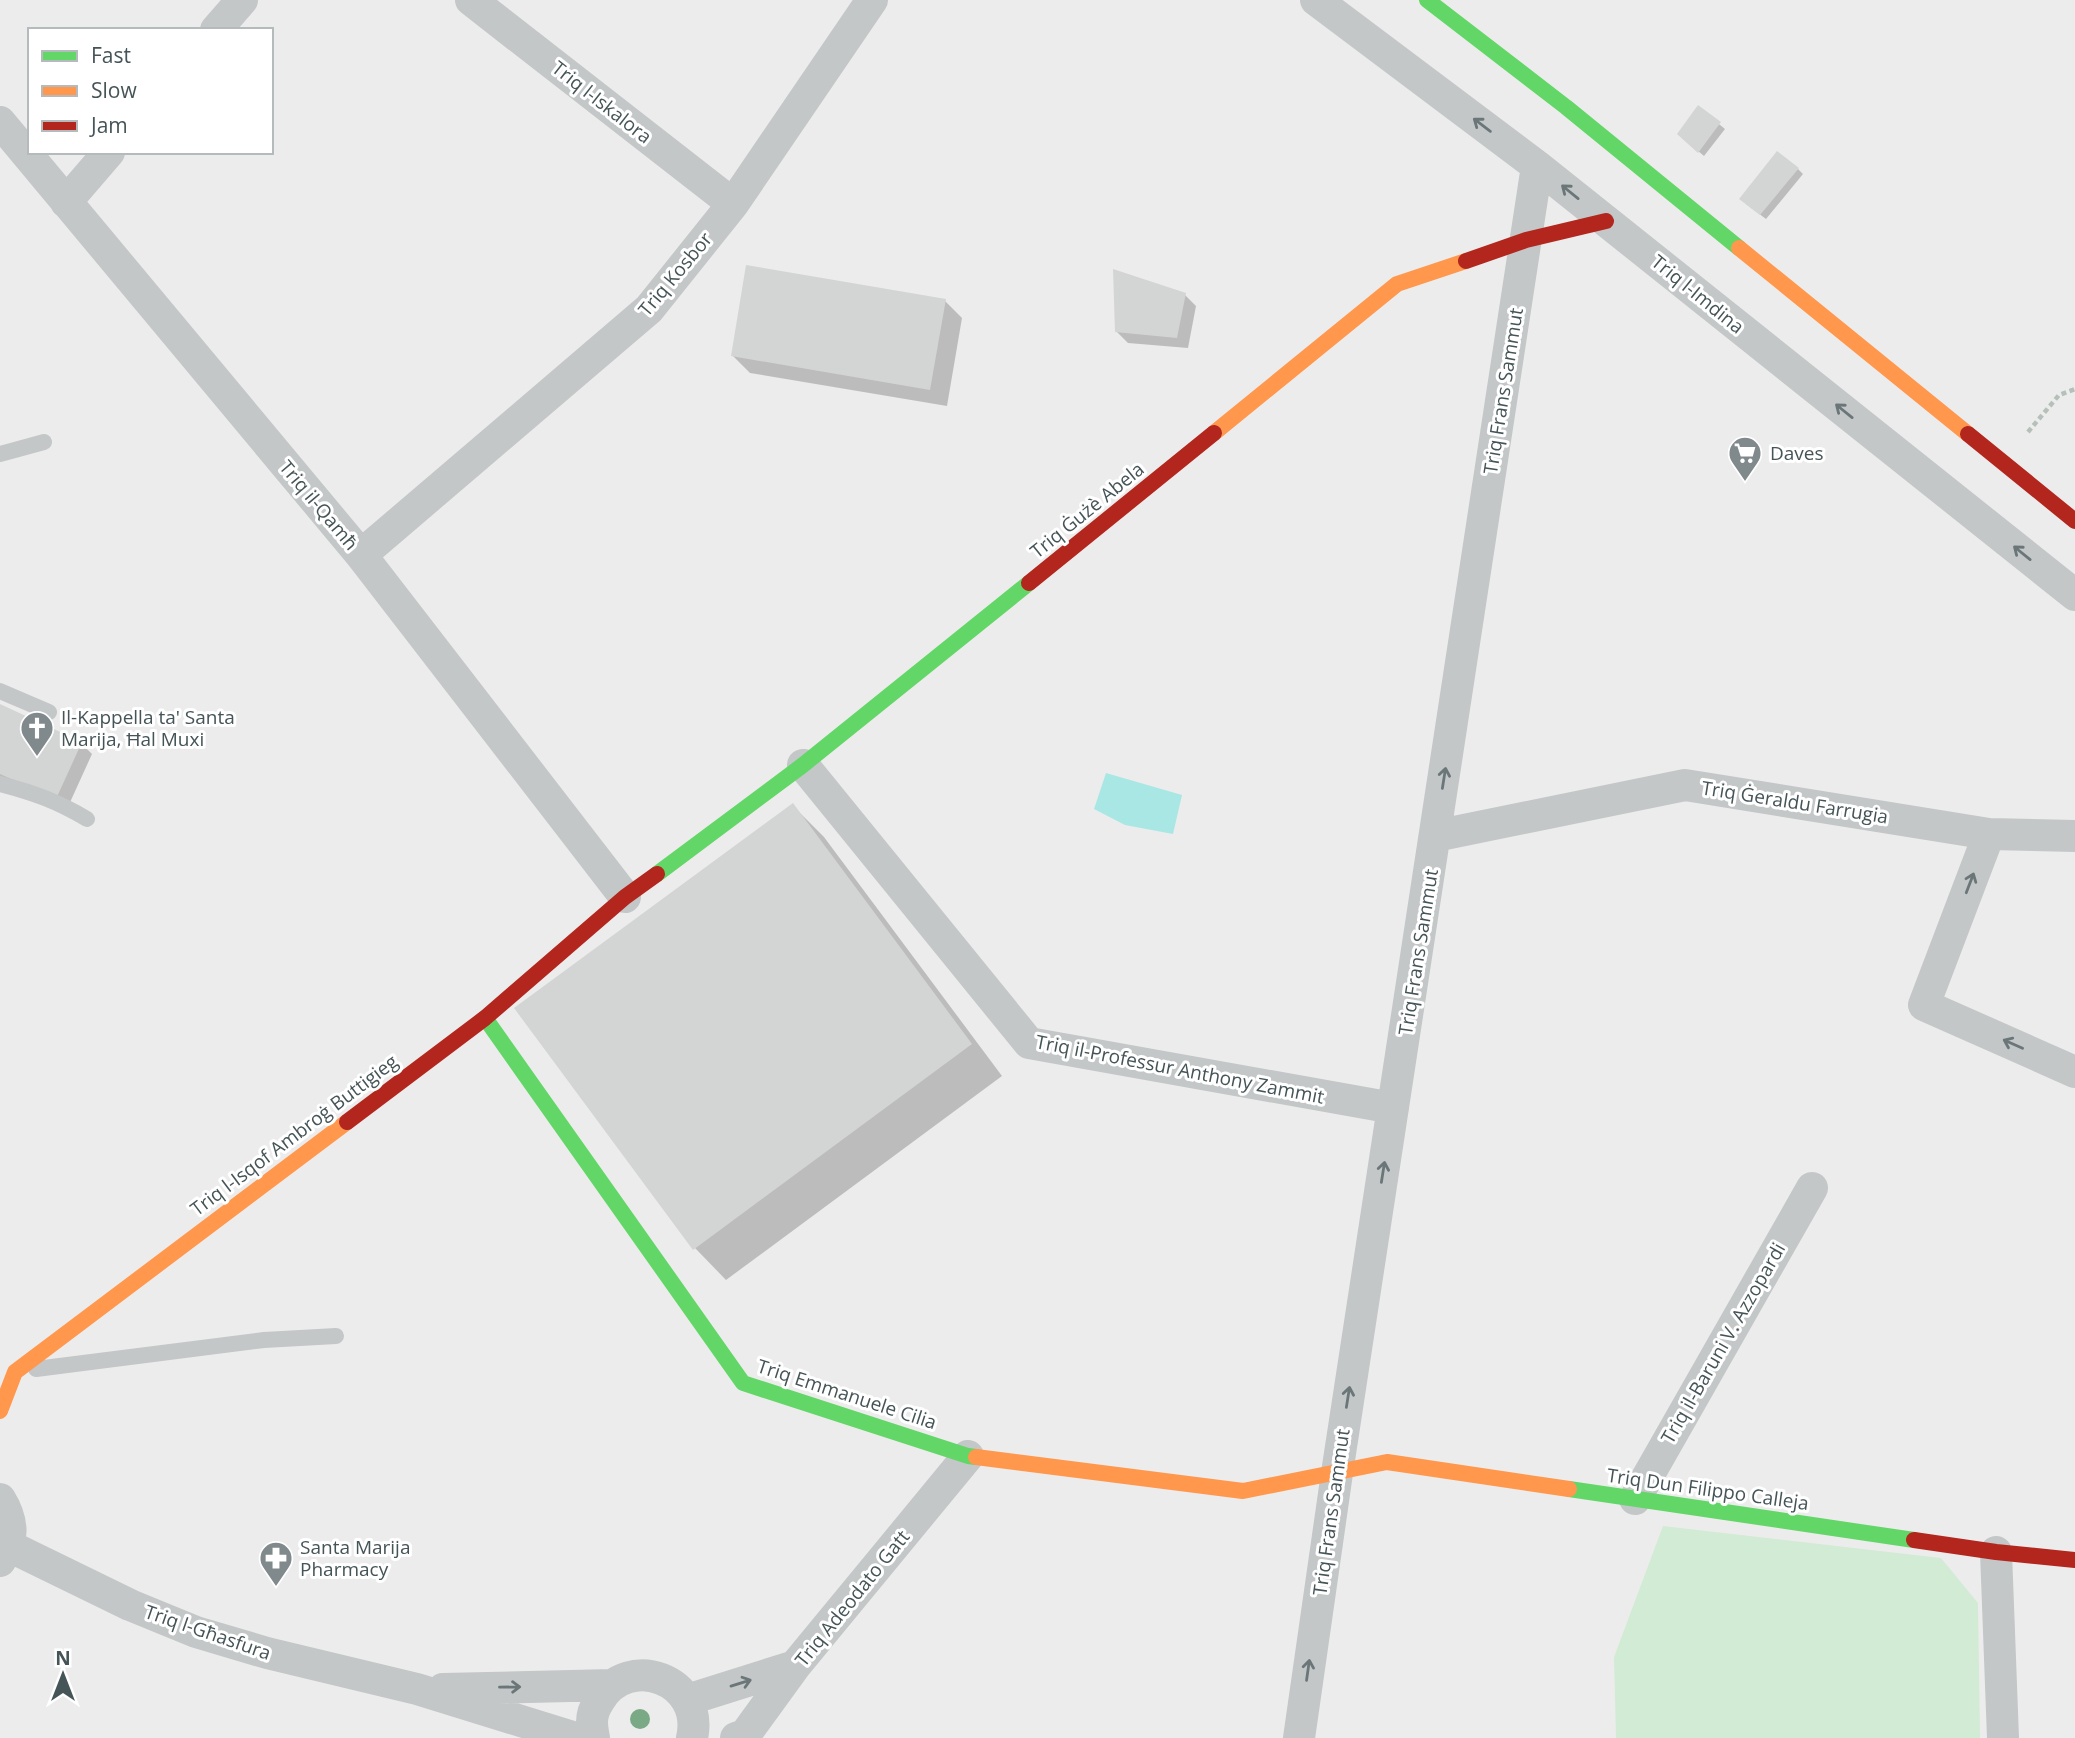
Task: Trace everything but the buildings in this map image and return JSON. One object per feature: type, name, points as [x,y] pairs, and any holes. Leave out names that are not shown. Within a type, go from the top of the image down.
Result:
[{"type":"main road","points":[[1427,0],[1566,107],[2075,522]]},
{"type":"main road","name":"Triq Ġużè Abela","points":[[625,897],[803,765],[1397,284],[1526,240],[1606,221]]},
{"type":"main road","name":"Triq l-Isqof Ambroġ Buttigieg","points":[[15,1371],[485,1018],[625,897]]},
{"type":"main road","name":"Triq Emmanuele Cilia","points":[[485,1018],[743,1383],[968,1456],[1243,1491],[1337,1472]]},
{"type":"main road","points":[[0,1411],[15,1371]]},
{"type":"main road","name":"Triq Dun Filippo Calleja","points":[[1337,1472],[1387,1462],[1996,1552],[2075,1560]]},
{"type":"street","points":[[218,28],[242,0]]},
{"type":"street","name":"Triq l-Iskalora","points":[[471,0],[742,206]]},
{"type":"street","name":"Triq Kosbor","points":[[361,555],[649,309],[742,206],[872,0]]},
{"type":"street","name":"Triq l-Imdina","points":[[1316,0],[1537,166],[2075,595]]},
{"type":"street","name":"Triq il-Qamħ","points":[[0,122],[361,555],[625,897]]},
{"type":"street","points":[[66,202],[107,154]]},
{"type":"street","name":"Triq Frans Sammut","points":[[1299,1738],[1337,1472],[1537,166]]},
{"type":"street","name":"Triq il-Professur Anthony Zammit","points":[[803,765],[1029,1043],[1394,1108]]},
{"type":"street","name":"Triq Ġeraldu Farrugia","points":[[1435,836],[1685,785],[1989,834],[2075,835]]},
{"type":"street","points":[[1989,834],[1924,1005],[2075,1072]]},
{"type":"street","name":"Triq il-Baruni V. Azzopardi","points":[[1634,1499],[1812,1188]]},
{"type":"street","name":"Triq Adeodato Gatt","points":[[736,1738],[745,1735],[795,1666],[968,1456]]},
{"type":"street","name":"Triq l-Għasfura","points":[[0,1499],[8,1513],[12,1530],[4,1554],[196,1632],[267,1654],[417,1689],[576,1738]]},
{"type":"street","points":[[1996,1552],[2003,1738]]},
{"type":"street","points":[[687,1700],[795,1666]]},
{"type":"street","points":[[594,1738],[592,1721],[595,1707],[602,1695],[612,1685],[628,1677],[645,1675],[661,1678],[676,1687],[687,1700],[693,1714],[692,1738]]},
{"type":"street","name":"Triq l-Għasfura","points":[[417,1689],[612,1685]]},
{"type":"lane","points":[[0,454],[44,442]]},
{"type":"lane","points":[[0,691],[49,712]]},
{"type":"lane","points":[[0,783],[37,793],[87,819]]},
{"type":"lane","points":[[15,1371],[264,1340],[336,1336]]},
{"type":"path","points":[[2002,462],[2059,396],[2075,388]]},
{"type":"green space","points":[[1663,1526],[1941,1558],[1978,1603],[1980,1738],[1616,1738],[1614,1657]]},
{"type":"water","points":[[1106,773],[1182,795],[1173,834],[1125,825],[1094,809]]},
{"type":"traffic: fast","points":[[1427,0],[1566,107],[1739,248]]},
{"type":"traffic: fast","points":[[657,874],[803,765],[1029,583]]},
{"type":"traffic: fast","points":[[485,1018],[743,1383],[976,1457]]},
{"type":"traffic: fast","points":[[1569,1489],[1914,1540]]},
{"type":"traffic: slow","points":[[1739,248],[1968,434]]},
{"type":"traffic: slow","points":[[1214,433],[1397,284],[1466,261]]},
{"type":"traffic: slow","points":[[0,1411],[15,1372],[347,1122]]},
{"type":"traffic: slow","points":[[976,1457],[1243,1491],[1387,1462],[1569,1489]]},
{"type":"traffic: jam","points":[[1466,261],[1526,240],[1606,221]]},
{"type":"traffic: jam","points":[[1029,583],[1214,433]]},
{"type":"traffic: jam","points":[[1968,434],[2075,521]]},
{"type":"traffic: jam","points":[[347,1122],[485,1018],[625,897],[657,874]]},
{"type":"traffic: jam","points":[[1914,1540],[2075,1560]]},
{"type":"place","name":"Daves","points":[[1745,483]]},
{"type":"place","name":"Il-Kappella ta' Santa Marija, Ħal Muxi","points":[[37,758]]},
{"type":"place","name":"Santa Marija Pharmacy","points":[[276,1588]]}]
